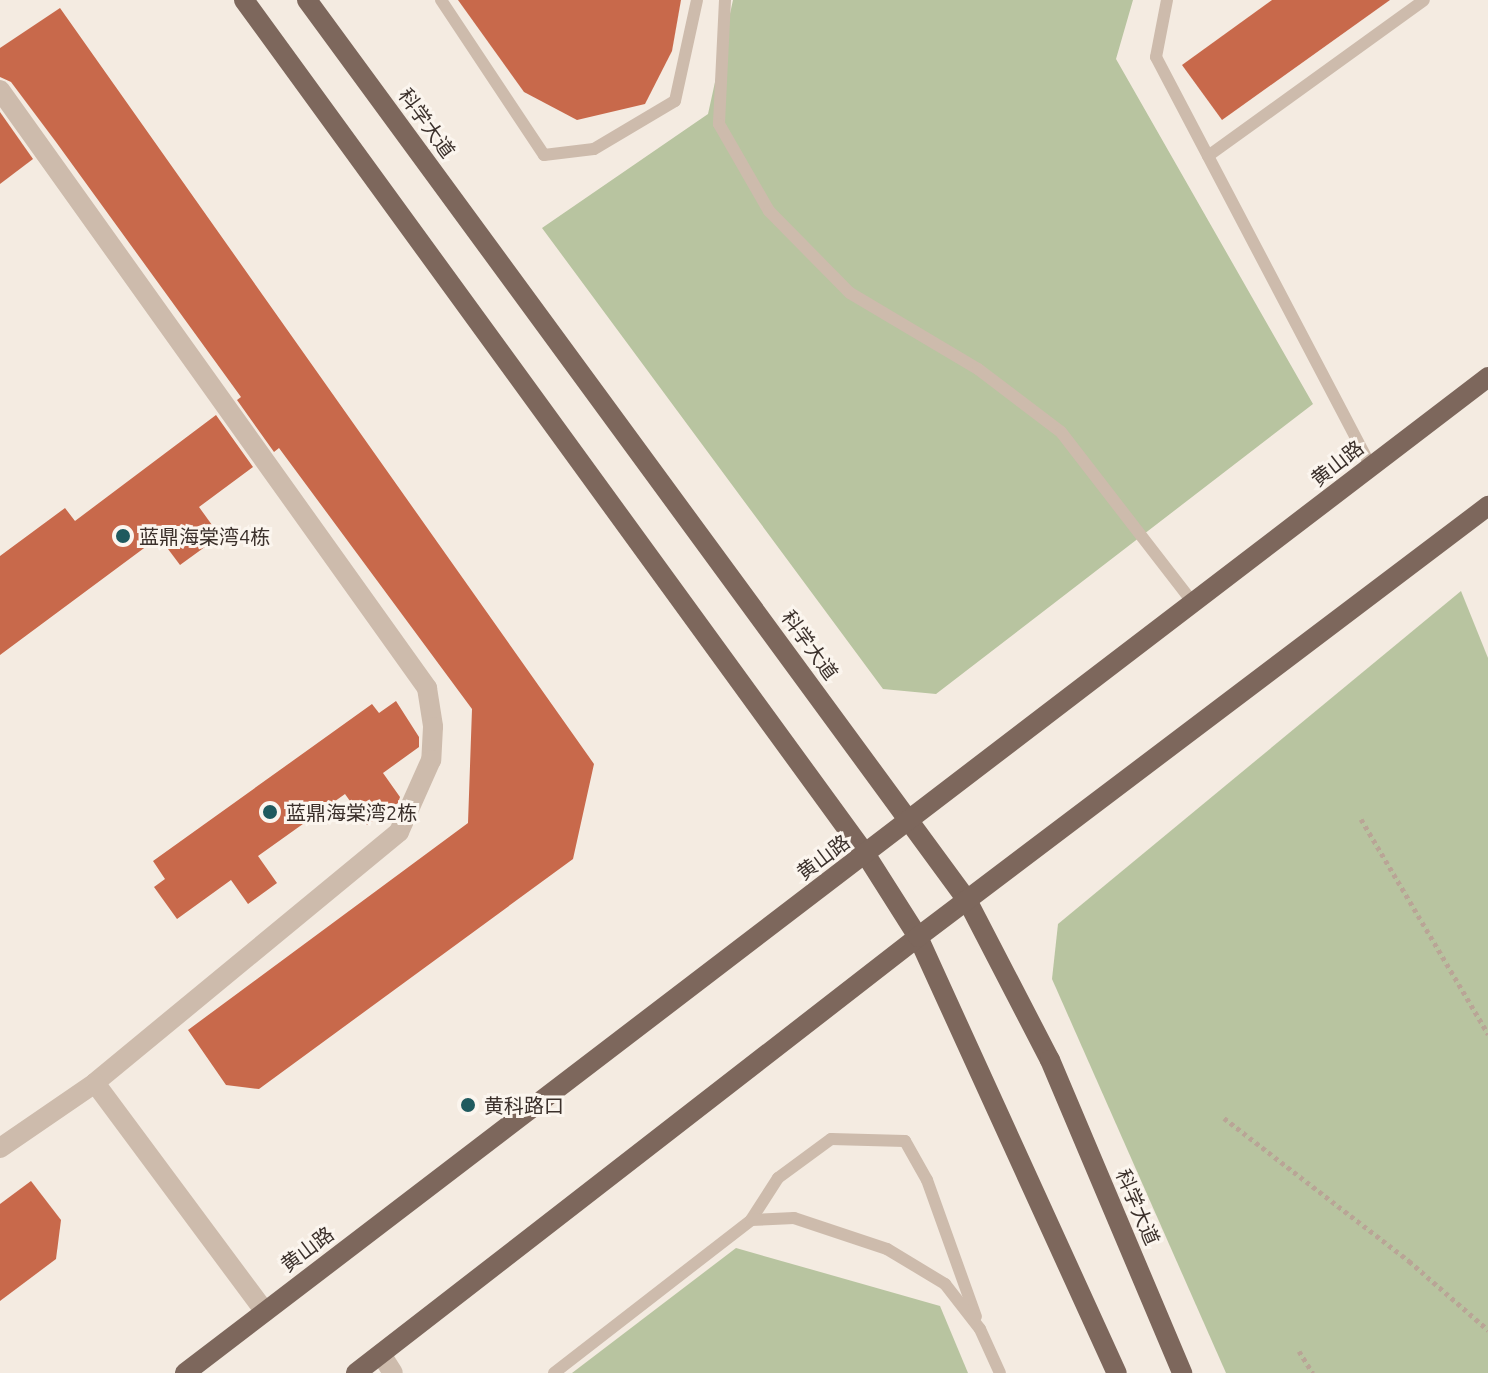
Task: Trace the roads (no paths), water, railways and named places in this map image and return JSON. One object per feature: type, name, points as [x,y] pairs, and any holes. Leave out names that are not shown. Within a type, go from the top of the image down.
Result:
[{"type":"main road","points":[[244,0],[866,855],[918,937],[1117,1373]]},
{"type":"main road","name":"科学大道","points":[[307,0],[967,900],[1050,1060],[1182,1373]]},
{"type":"main road","name":"黄山路","points":[[185,1373],[1488,377]]},
{"type":"main road","points":[[356,1373],[918,937],[1488,506]]},
{"type":"street","points":[[0,90],[427,688],[433,727],[431,760],[399,832],[95,1083],[0,1148]]},
{"type":"street","points":[[95,1083],[265,1312]]},
{"type":"street","points":[[381,1354],[393,1373]]},
{"type":"lane","points":[[441,0],[544,155],[594,149],[675,101],[697,0]]},
{"type":"lane","points":[[725,0],[719,124],[769,211],[850,293],[978,369],[1061,432],[1193,603]]},
{"type":"lane","points":[[1167,0],[1156,57],[1371,467]]},
{"type":"lane","points":[[1208,156],[1424,0]]},
{"type":"lane","points":[[554,1373],[751,1220],[778,1178],[831,1139],[905,1141],[927,1180],[980,1329],[1000,1373]]},
{"type":"lane","points":[[751,1220],[794,1218],[887,1249],[945,1284],[980,1329]]},
{"type":"place","name":"蓝鼎海棠湾4栋","points":[[123,536]]},
{"type":"place","name":"蓝鼎海棠湾2栋","points":[[270,812]]},
{"type":"place","name":"黄科路口","points":[[468,1105]]}]
